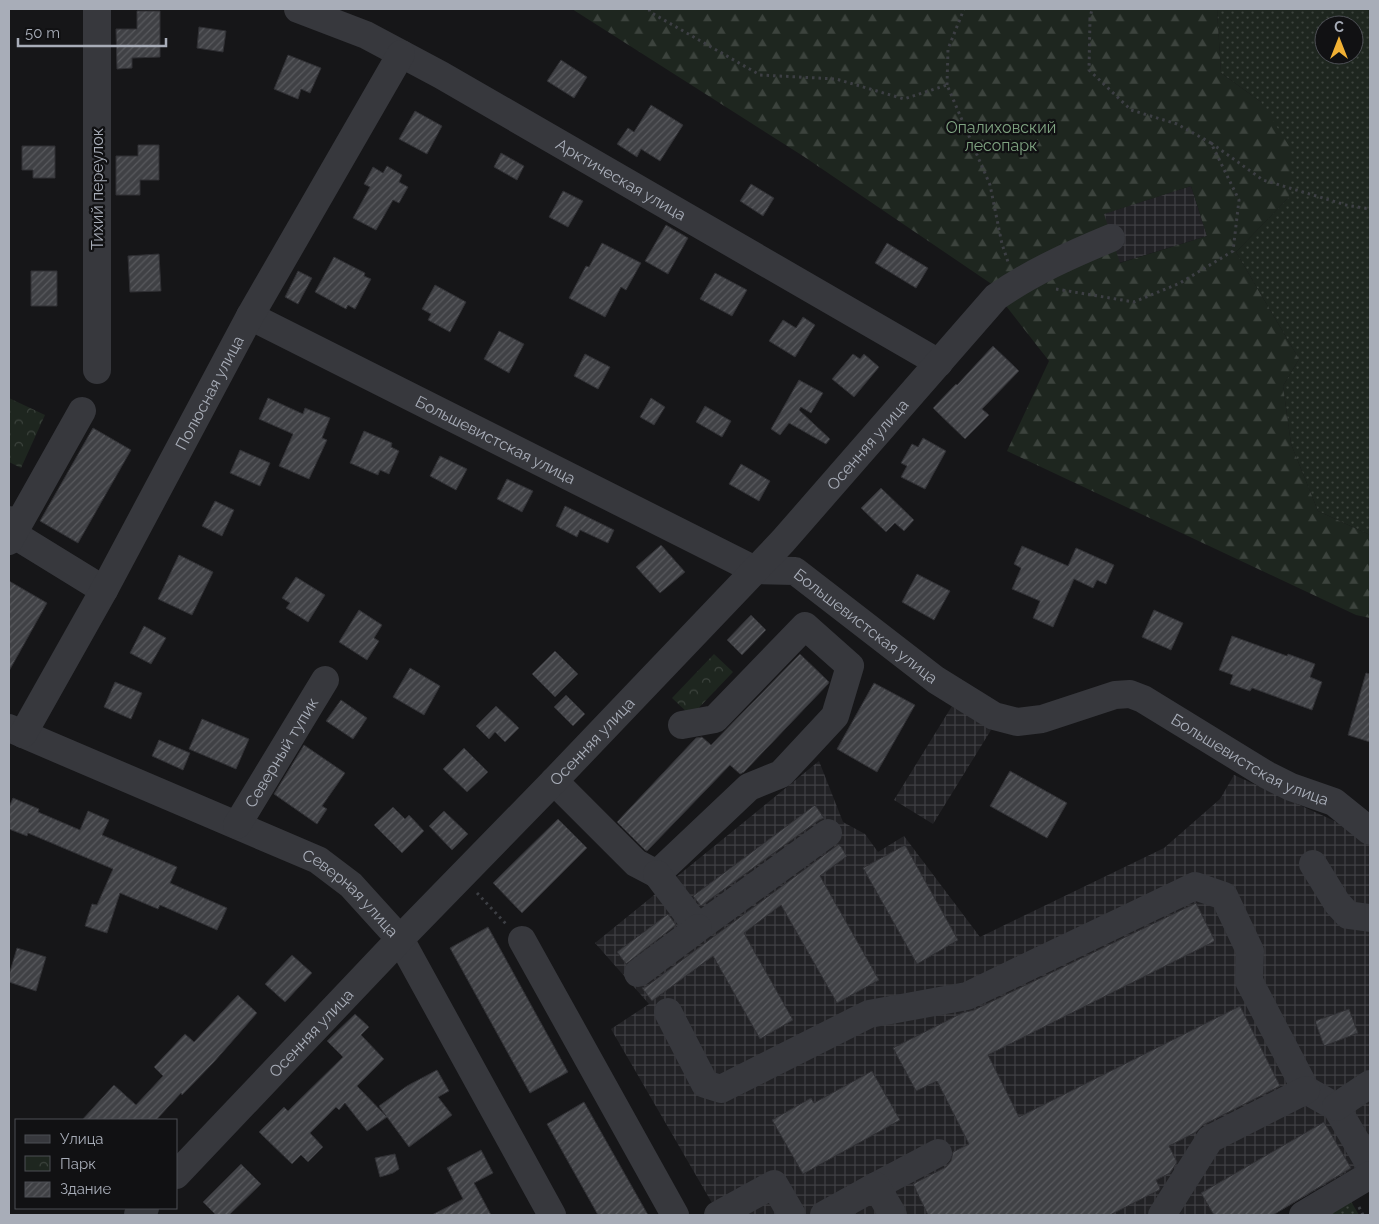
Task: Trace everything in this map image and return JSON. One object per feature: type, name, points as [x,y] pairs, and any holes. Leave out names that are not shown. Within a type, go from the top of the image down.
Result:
[{"type":"street","name":"Тихий переулок","points":[[97,9],[97,370]]},
{"type":"street","name":"Арктическая улица","points":[[298,9],[358,32],[441,75],[939,363]]},
{"type":"street","name":"Полюсная улица","points":[[16,731],[104,590],[250,316],[401,54]]},
{"type":"street","points":[[1005,290],[1063,258],[1111,238]]},
{"type":"street","name":"Осенняя улица","points":[[178,1173],[755,570],[1005,290]]},
{"type":"street","name":"Большевистская улица","points":[[250,316],[755,570],[795,571],[936,680],[994,716],[1017,722],[1042,719],[1115,695],[1130,694],[1143,699],[1267,776],[1291,787],[1334,802],[1370,831]]},
{"type":"street","points":[[82,411],[10,532],[104,590]]},
{"type":"street","points":[[682,725],[715,720],[831,599]]},
{"type":"street","points":[[657,874],[749,787],[780,774],[835,716],[850,666],[805,626]]},
{"type":"street","name":"Северный тупик","points":[[237,825],[325,680]]},
{"type":"street","name":"Северная улица","points":[[16,731],[318,860],[351,885],[400,939],[552,1215]]},
{"type":"street","points":[[554,781],[636,863],[657,874],[698,928]]},
{"type":"street","points":[[638,973],[828,833]]},
{"type":"street","points":[[1313,864],[1337,903],[1348,915],[1370,918]]},
{"type":"street","points":[[668,1012],[705,1084],[721,1089],[869,1014],[967,996],[1195,886],[1224,896],[1250,951],[1249,981],[1306,1090],[1336,1108],[1370,1165]]},
{"type":"street","points":[[522,940],[675,1215]]},
{"type":"street","points":[[1336,1108],[1370,1084]]},
{"type":"street","points":[[1162,1215],[1210,1139],[1306,1090]]},
{"type":"street","points":[[824,1215],[938,1153]]},
{"type":"street","points":[[1303,1215],[1370,1175]]},
{"type":"street","points":[[718,1215],[774,1184],[792,1215]]},
{"type":"street","points":[[876,1186],[893,1215]]},
{"type":"path","points":[[650,9],[650,12],[760,75],[836,78],[904,99],[947,86]]},
{"type":"path","points":[[964,9],[948,49],[947,86],[990,185],[1002,244],[1005,290]]},
{"type":"path","points":[[1092,9],[1090,18],[1089,70],[1131,110],[1177,124],[1211,143],[1263,180],[1346,205],[1370,209]]},
{"type":"path","points":[[1052,289],[1134,302],[1180,283],[1233,252],[1239,200],[1211,143]]},
{"type":"path","points":[[461,877],[522,940]]},
{"type":"shaded area","points":[[1191,186],[1207,236],[1119,263],[1103,214]]},
{"type":"shaded area","points":[[952,706],[991,730],[933,824],[894,800]]},
{"type":"shaded area","points":[[819,761],[843,822],[865,834],[878,852],[904,836],[980,937],[1164,848],[1220,799],[1234,775],[1361,833],[1370,841],[1370,1159],[1273,1215],[719,1215],[611,1029],[649,1004],[595,943]]},
{"type":"green space","name":"Опалиховский лесопарк","points":[[572,9],[1217,9],[1221,73],[1261,102],[1291,149],[1289,197],[1236,252],[1299,359],[1283,386],[1291,444],[1318,511],[1370,535],[1370,618],[1356,615],[1007,451],[1049,361],[1003,302],[993,285],[803,156]],"holes":[[[1191,186],[1207,236],[1120,263],[1104,214]]]},
{"type":"green space","points":[[1217,9],[1370,9],[1370,535],[1318,511],[1291,444],[1283,386],[1299,359],[1236,252],[1289,197],[1261,102],[1221,73]]},
{"type":"green space","points":[[9,398],[45,415],[21,468],[9,462]]},
{"type":"green space","points":[[714,654],[733,672],[691,716],[672,698]]},
{"type":"green space","points":[[1349,1198],[1359,1215],[1320,1215]]},
{"type":"building","points":[[137,11],[160,11],[160,57],[132,58],[132,68],[117,69],[116,29],[137,29]]},
{"type":"building","points":[[199,27],[226,31],[223,52],[197,48]]},
{"type":"building","points":[[288,55],[321,68],[310,93],[301,89],[298,99],[274,89]]},
{"type":"building","points":[[561,60],[587,77],[574,98],[547,81]]},
{"type":"building","points":[[651,105],[683,125],[660,161],[641,149],[637,157],[617,144],[628,128],[634,132]]},
{"type":"building","points":[[415,111],[442,126],[427,154],[399,139]]},
{"type":"building","points":[[138,145],[159,145],[159,180],[140,180],[140,195],[116,195],[116,156],[138,156]]},
{"type":"building","points":[[22,146],[55,146],[55,178],[33,178],[33,170],[22,170]]},
{"type":"building","points":[[501,153],[524,166],[517,180],[494,167]]},
{"type":"building","points":[[387,166],[402,175],[399,182],[408,187],[399,203],[393,200],[376,230],[353,218],[370,187],[364,184],[373,167],[383,173]]},
{"type":"building","points":[[751,184],[774,198],[763,216],[740,201]]},
{"type":"building","points":[[563,191],[583,201],[568,227],[549,217]]},
{"type":"building","points":[[666,225],[688,238],[668,274],[645,261]]},
{"type":"building","points":[[602,243],[641,263],[626,290],[621,287],[605,317],[569,298],[586,266],[589,267]]},
{"type":"building","points":[[887,243],[928,268],[916,288],[875,263]]},
{"type":"building","points":[[159,254],[161,291],[130,292],[128,256]]},
{"type":"building","points":[[334,257],[365,273],[364,276],[371,279],[355,309],[348,305],[346,309],[315,292]]},
{"type":"building","points":[[31,271],[57,271],[57,306],[31,306]]},
{"type":"building","points":[[298,271],[312,278],[298,304],[285,297]]},
{"type":"building","points":[[715,273],[747,290],[732,316],[700,299]]},
{"type":"building","points":[[435,285],[466,302],[450,332],[428,320],[431,314],[422,309]]},
{"type":"building","points":[[803,317],[815,325],[795,357],[769,341],[783,320],[796,328]]},
{"type":"building","points":[[499,331],[524,344],[509,373],[484,359]]},
{"type":"building","points":[[993,346],[1019,371],[982,409],[989,415],[965,439],[933,408]]},
{"type":"building","points":[[585,354],[610,367],[598,389],[574,376]]},
{"type":"building","points":[[853,354],[860,359],[864,354],[879,367],[854,397],[832,379]]},
{"type":"building","points":[[799,380],[823,393],[811,413],[801,407],[799,410],[830,439],[826,444],[789,423],[780,435],[771,429]]},
{"type":"building","points":[[268,398],[303,414],[305,408],[330,418],[322,438],[327,440],[309,479],[279,466],[293,434],[259,419]]},
{"type":"building","points":[[651,398],[665,407],[654,425],[640,417]]},
{"type":"building","points":[[705,406],[731,421],[722,437],[696,422]]},
{"type":"building","points":[[93,428],[131,450],[78,543],[40,521]]},
{"type":"building","points":[[364,431],[392,443],[391,447],[399,451],[389,474],[380,470],[378,475],[350,463]]},
{"type":"building","points":[[923,438],[946,451],[925,489],[901,477],[907,466],[901,463],[912,444],[918,447]]},
{"type":"building","points":[[240,450],[270,463],[260,486],[230,473]]},
{"type":"building","points":[[440,456],[467,469],[456,490],[430,476]]},
{"type":"building","points":[[741,464],[770,481],[759,501],[729,484]]},
{"type":"building","points":[[507,479],[533,491],[522,512],[497,499]]},
{"type":"building","points":[[881,488],[914,520],[904,531],[895,523],[886,532],[861,508]]},
{"type":"building","points":[[215,501],[234,510],[222,536],[202,526]]},
{"type":"building","points":[[565,506],[614,530],[608,543],[580,530],[577,537],[556,526]]},
{"type":"building","points":[[661,545],[685,572],[660,593],[636,567]]},
{"type":"building","points":[[1022,546],[1068,566],[1076,548],[1114,565],[1106,584],[1097,580],[1093,588],[1074,579],[1053,627],[1033,618],[1040,601],[1012,589],[1021,568],[1014,564]]},
{"type":"building","points":[[179,555],[213,572],[192,615],[158,599]]},
{"type":"building","points":[[917,574],[950,591],[934,620],[902,602]]},
{"type":"building","points":[[296,577],[325,595],[308,622],[286,608],[290,603],[282,598]]},
{"type":"building","points":[[9,581],[47,603],[9,671]]},
{"type":"building","points":[[359,610],[382,625],[374,638],[379,641],[367,660],[339,642]]},
{"type":"building","points":[[1154,610],[1183,623],[1171,650],[1142,637]]},
{"type":"building","points":[[751,615],[766,630],[742,655],[727,640]]},
{"type":"building","points":[[144,626],[166,638],[151,664],[130,653]]},
{"type":"building","points":[[1232,636],[1315,664],[1310,677],[1322,682],[1312,710],[1252,688],[1250,691],[1230,684],[1233,675],[1219,670]]},
{"type":"building","points":[[555,651],[578,674],[555,697],[532,674]]},
{"type":"building","points":[[800,654],[829,682],[828,684],[744,772],[740,774],[730,765],[647,851],[645,850],[617,822],[696,738],[702,737],[711,745]]},
{"type":"building","points":[[410,668],[440,686],[424,715],[393,697]]},
{"type":"building","points":[[1366,673],[1370,674],[1370,742],[1348,735]]},
{"type":"building","points":[[115,682],[142,693],[131,719],[104,707]]},
{"type":"building","points":[[874,683],[915,705],[877,772],[837,749]]},
{"type":"building","points":[[566,695],[585,714],[573,726],[554,707]]},
{"type":"building","points":[[341,700],[367,718],[353,739],[326,721]]},
{"type":"building","points":[[496,706],[519,728],[505,742],[495,732],[489,739],[476,726]]},
{"type":"building","points":[[202,719],[249,739],[236,769],[189,749]]},
{"type":"building","points":[[159,740],[190,753],[183,770],[152,756]]},
{"type":"building","points":[[304,745],[345,773],[322,806],[327,809],[317,824],[274,794]]},
{"type":"building","points":[[464,748],[488,772],[467,792],[443,769]]},
{"type":"building","points":[[1010,771],[1067,803],[1047,838],[990,806]]},
{"type":"building","points":[[13,798],[39,809],[38,812],[80,830],[88,811],[109,820],[102,835],[177,867],[170,883],[227,908],[217,930],[160,905],[158,909],[120,893],[107,933],[85,926],[92,904],[97,905],[113,869],[28,833],[27,836],[9,829],[9,807]]},
{"type":"building","points":[[815,805],[824,818],[701,906],[693,896]]},
{"type":"building","points":[[393,807],[405,819],[409,815],[424,831],[402,853],[374,825]]},
{"type":"building","points":[[444,811],[468,834],[452,850],[429,826]]},
{"type":"building","points":[[558,819],[587,848],[522,913],[493,883]]},
{"type":"building","points":[[839,844],[847,856],[820,876],[879,980],[837,1003],[781,905],[744,933],[793,1020],[760,1039],[713,956],[652,1001],[642,988]]},
{"type":"building","points":[[905,845],[958,940],[917,964],[863,868]]},
{"type":"building","points":[[1196,903],[1215,941],[988,1055],[1019,1117],[1240,1006],[1280,1086],[1203,1125],[1196,1132],[1169,1146],[1177,1162],[1170,1173],[1156,1180],[1160,1188],[1159,1190],[1110,1215],[928,1215],[913,1184],[946,1167],[951,1161],[953,1152],[969,1144],[937,1081],[916,1091],[893,1048],[962,1013],[974,1010]]},
{"type":"building","points":[[668,914],[676,925],[626,964],[617,952]]},
{"type":"building","points":[[488,927],[568,1072],[530,1093],[450,948]]},
{"type":"building","points":[[17,948],[46,957],[36,991],[9,982],[9,975]]},
{"type":"building","points":[[292,955],[312,973],[285,1002],[265,984]]},
{"type":"building","points":[[238,995],[257,1013],[214,1062],[157,1119],[83,1119],[114,1085],[136,1105],[163,1076],[154,1067],[185,1034],[194,1042]]},
{"type":"building","points":[[1349,1009],[1358,1033],[1324,1046],[1315,1021]]},
{"type":"building","points":[[355,1014],[369,1027],[361,1035],[384,1059],[357,1086],[386,1116],[379,1106],[407,1086],[437,1070],[449,1091],[438,1097],[452,1115],[409,1147],[387,1117],[367,1131],[345,1103],[339,1110],[336,1107],[310,1133],[323,1147],[308,1162],[301,1155],[292,1164],[259,1132],[284,1107],[288,1111],[343,1057],[327,1041]]},
{"type":"building","points":[[872,1071],[900,1120],[803,1174],[772,1120],[811,1098],[814,1103]]},
{"type":"building","points":[[584,1102],[648,1215],[598,1215],[547,1124]]},
{"type":"building","points":[[1324,1122],[1351,1168],[1273,1215],[1214,1215],[1201,1193]]},
{"type":"building","points":[[481,1150],[493,1173],[474,1183],[491,1215],[432,1215],[463,1199],[447,1168]]},
{"type":"building","points":[[395,1154],[399,1169],[380,1177],[375,1158]]},
{"type":"building","points":[[241,1164],[261,1184],[229,1215],[216,1215],[203,1202]]}]
